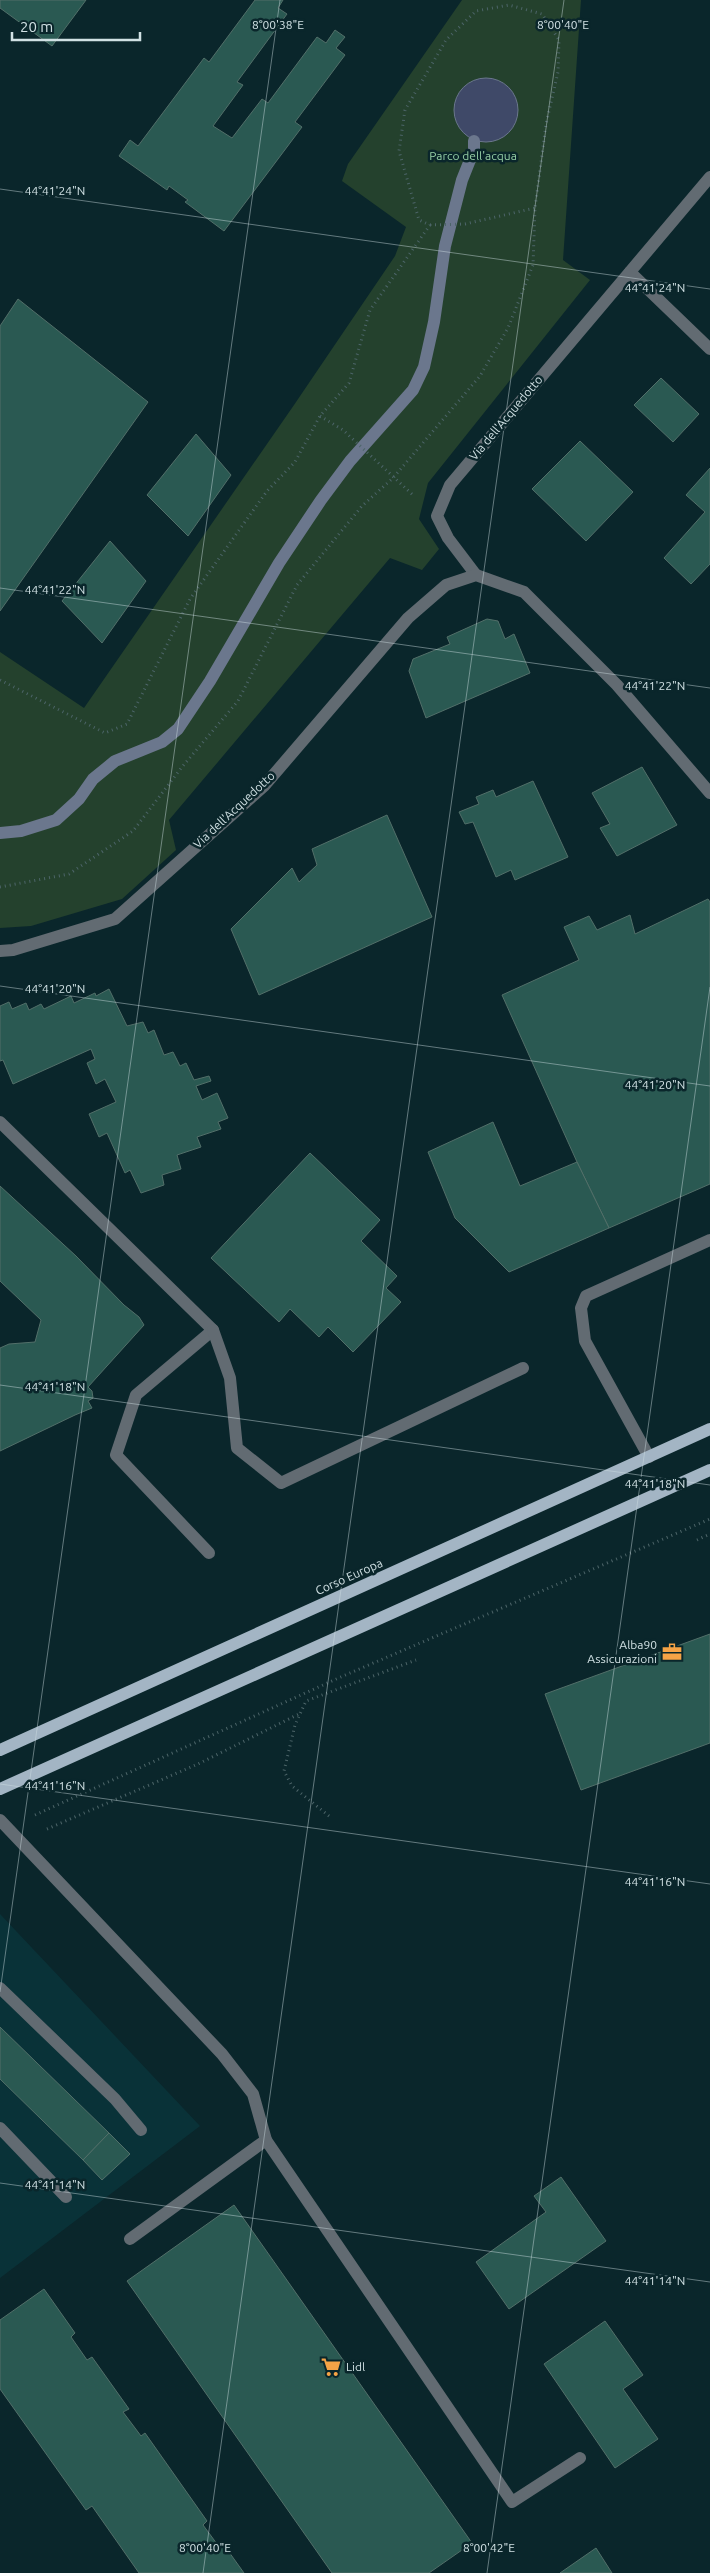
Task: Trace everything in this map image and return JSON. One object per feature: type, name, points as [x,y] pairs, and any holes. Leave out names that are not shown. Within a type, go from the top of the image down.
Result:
[{"type":"main road","name":"Corso Europa","points":[[0,1750],[710,1429]]},
{"type":"main road","points":[[0,1789],[710,1470]]},
{"type":"street","name":"Via dell'Acquedotto","points":[[437,516],[450,485],[710,177]]},
{"type":"street","points":[[630,272],[710,349]]},
{"type":"street","points":[[437,516],[448,538],[476,575],[524,592],[616,685],[710,792]]},
{"type":"street","name":"Via dell'Acquedotto","points":[[0,951],[12,950],[115,919],[264,786],[408,618],[446,585],[476,575]]},
{"type":"street","points":[[0,1122],[213,1330],[230,1378],[237,1448],[281,1483],[523,1368]]},
{"type":"street","points":[[649,1457],[585,1341],[581,1308],[586,1296],[710,1240]]},
{"type":"street","points":[[209,1553],[116,1456],[136,1395],[213,1330]]},
{"type":"street","points":[[4,1823],[222,2054],[253,2094],[266,2140],[512,2502],[580,2458]]},
{"type":"street","points":[[0,1988],[115,2099],[141,2130]]},
{"type":"street","points":[[0,2128],[66,2197]]},
{"type":"street","points":[[130,2239],[266,2140]]},
{"type":"path","points":[[0,887],[69,874],[133,832],[182,767],[238,700],[297,585],[362,506],[393,478],[480,376],[508,328],[533,265],[534,208],[546,124],[558,72],[559,40],[542,14],[509,5],[476,11],[446,40],[405,110],[399,151],[419,220],[430,225],[465,224],[534,208]]},
{"type":"path","points":[[0,680],[105,734],[127,724],[190,599],[267,491],[295,462],[320,416],[349,383],[370,310],[430,225]]},
{"type":"path","points":[[320,416],[343,430],[393,478],[437,516]]},
{"type":"path","points":[[4,1823],[710,1519]]},
{"type":"path","points":[[697,1540],[710,1534]]},
{"type":"path","points":[[329,1816],[292,1786],[284,1770],[295,1725],[306,1701],[416,1660]]},
{"type":"path","points":[[20,1841],[198,1764],[301,1712]]},
{"type":"shaded area","points":[[480,78],[492,78],[509,87],[516,98],[518,110],[516,122],[509,133],[492,142],[480,142],[468,137],[459,128],[454,116],[454,104],[459,92],[468,83]]},
{"type":"shaded area","points":[[0,1914],[200,2126],[0,2278]]},
{"type":"green space","name":"Parco dell'acqua","points":[[462,0],[581,0],[563,260],[590,280],[428,483],[419,519],[439,549],[422,570],[390,558],[169,820],[176,850],[122,899],[31,926],[0,928],[0,652],[84,708],[395,256],[406,227],[342,181],[348,164]]},
{"type":"building","points":[[0,0],[86,0],[52,46],[0,8]]},
{"type":"building","points":[[255,0],[283,0],[278,8],[287,14],[237,82],[243,85],[213,126],[232,138],[262,99],[268,103],[317,37],[326,43],[335,30],[345,37],[336,48],[345,55],[295,122],[302,127],[224,231],[185,202],[188,200],[169,186],[167,190],[119,156],[130,140],[138,146],[204,58],[209,62]]},
{"type":"building","points":[[18,299],[148,402],[0,611],[0,326]]},
{"type":"building","points":[[661,378],[699,414],[673,442],[634,405]]},
{"type":"building","points":[[196,434],[231,475],[188,536],[147,495]]},
{"type":"building","points":[[580,441],[633,492],[586,541],[532,489]]},
{"type":"building","points":[[710,468],[710,564],[691,584],[664,558],[705,512],[686,495]]},
{"type":"building","points":[[110,541],[146,581],[102,643],[62,601]]},
{"type":"building","points":[[487,619],[498,621],[505,639],[514,634],[530,673],[426,718],[409,671],[413,659],[450,644],[447,637]]},
{"type":"building","points":[[642,767],[677,825],[617,856],[600,828],[610,824],[592,793]]},
{"type":"building","points":[[533,781],[568,857],[515,880],[511,870],[496,877],[473,822],[465,824],[459,812],[479,804],[476,797],[493,790],[496,797]]},
{"type":"building","points":[[387,815],[432,917],[259,995],[231,929],[292,868],[299,882],[317,865],[312,849]]},
{"type":"building","points":[[708,899],[710,902],[710,1184],[609,1228],[577,1162],[502,995],[579,960],[564,927],[589,916],[597,930],[630,915],[635,934]]},
{"type":"building","points":[[109,989],[127,1026],[143,1022],[148,1033],[154,1030],[164,1055],[173,1052],[180,1066],[186,1063],[194,1080],[209,1076],[211,1081],[196,1086],[202,1100],[217,1093],[228,1118],[218,1122],[221,1129],[197,1137],[201,1147],[177,1155],[181,1169],[162,1175],[164,1185],[141,1193],[130,1170],[125,1173],[107,1133],[99,1137],[89,1114],[116,1102],[105,1079],[96,1084],[87,1063],[95,1059],[91,1049],[13,1084],[3,1060],[0,1061],[0,1006],[9,1002],[12,1009],[26,1003],[29,1010],[41,1004],[44,1009],[71,996],[74,1003],[95,993],[96,996]]},
{"type":"building","points":[[493,1122],[520,1186],[577,1162],[609,1228],[509,1272],[455,1218],[428,1152]]},
{"type":"building","points":[[310,1153],[380,1220],[361,1241],[397,1276],[386,1288],[401,1302],[353,1352],[328,1327],[319,1337],[290,1309],[279,1322],[211,1258]]},
{"type":"building","points":[[0,1186],[76,1256],[124,1305],[139,1317],[144,1325],[88,1387],[92,1391],[93,1398],[88,1401],[92,1408],[0,1451],[0,1348],[9,1344],[35,1342],[41,1320],[0,1281]]},
{"type":"building","points":[[710,1634],[710,1743],[581,1790],[545,1694]]},
{"type":"building","points":[[0,2027],[109,2133],[83,2160],[0,2079]]},
{"type":"building","points":[[109,2133],[130,2154],[102,2180],[83,2160]]},
{"type":"building","points":[[561,2177],[606,2241],[509,2309],[476,2262],[546,2212],[534,2196]]},
{"type":"building","points":[[234,2205],[472,2543],[429,2573],[332,2573],[127,2281]]},
{"type":"building","points":[[44,2289],[75,2333],[71,2337],[87,2360],[92,2357],[129,2409],[123,2412],[141,2436],[145,2433],[207,2521],[203,2525],[220,2548],[224,2545],[244,2573],[139,2573],[92,2506],[86,2510],[0,2389],[0,2320]]},
{"type":"building","points":[[605,2321],[643,2375],[623,2389],[658,2439],[615,2468],[544,2364]]},
{"type":"building","points":[[596,2548],[612,2573],[560,2573]]},
{"type":"waterway","points":[[0,833],[21,831],[56,820],[79,799],[93,779],[115,761],[162,742],[178,729],[210,681],[279,563],[321,500],[350,461],[413,390],[424,367],[434,322],[445,246],[462,180],[474,150],[474,141]]},
{"type":"place","name":"Alba90 Assicurazioni","points":[[672,1652]]},
{"type":"place","name":"Lidl","points":[[331,2367]]}]
